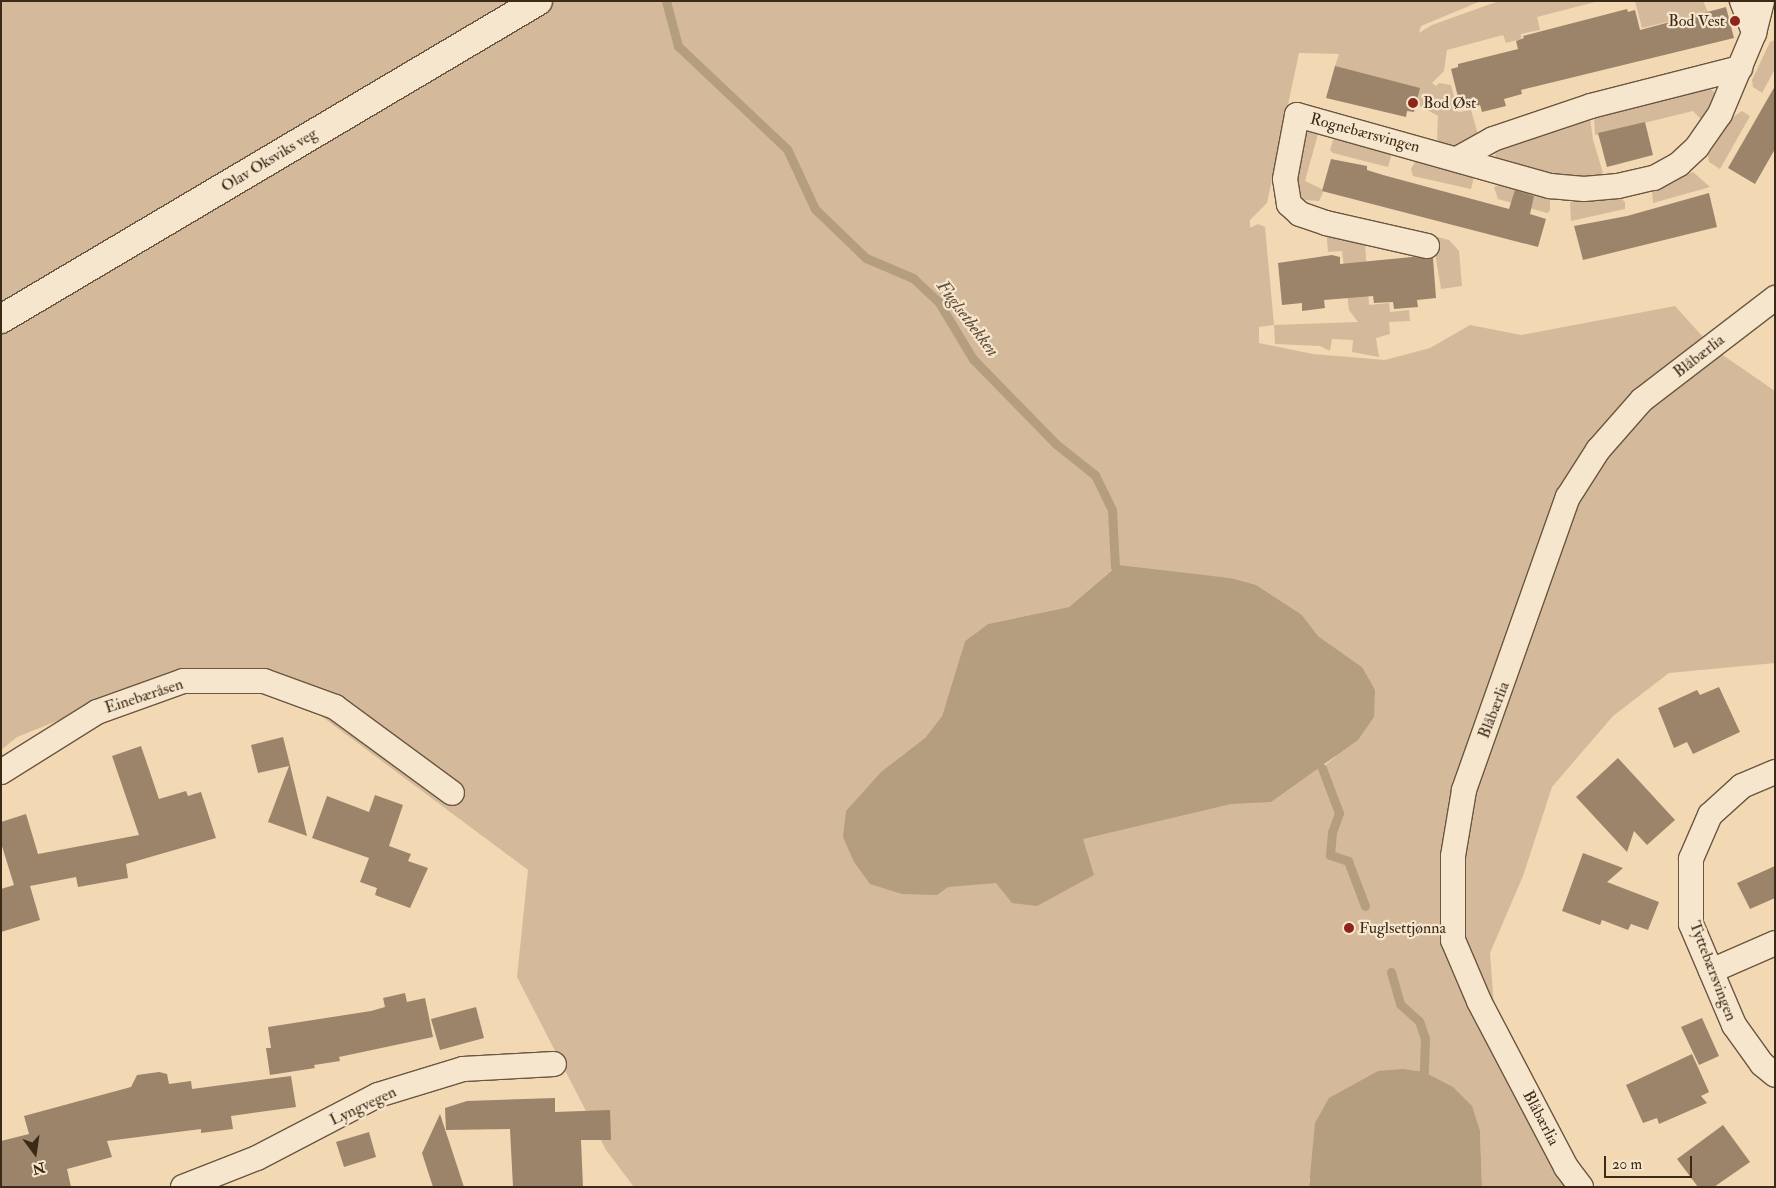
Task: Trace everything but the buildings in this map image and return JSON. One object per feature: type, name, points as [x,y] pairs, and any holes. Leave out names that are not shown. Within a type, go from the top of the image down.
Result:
[{"type":"street","name":"Olav Oksviks veg","points":[[1,318],[538,1]]},
{"type":"street","points":[[1742,1],[1754,33]]},
{"type":"street","name":"Rognebærsvingen","points":[[1426,246],[1326,223],[1300,214],[1289,204],[1285,179],[1297,115],[1459,158],[1517,179],[1584,189],[1618,186],[1654,178],[1680,164],[1698,148],[1720,114],[1754,33],[1762,1]]},
{"type":"street","points":[[1459,158],[1493,140],[1592,106],[1740,68]]},
{"type":"street","name":"Blåbærlia","points":[[1581,1187],[1566,1167],[1479,1001],[1454,940],[1453,856],[1464,790],[1568,497],[1598,450],[1642,400],[1775,298]]},
{"type":"street","name":"Einebæråsen","points":[[1,772],[97,712],[183,681],[264,682],[335,707],[452,793]]},
{"type":"street","name":"Tyttebærsvingen","points":[[1775,772],[1742,786],[1710,815],[1691,859],[1691,924],[1734,1025],[1775,1075]]},
{"type":"street","points":[[1711,971],[1775,943]]},
{"type":"street","name":"Lyngvegen","points":[[183,1187],[257,1158],[378,1095],[463,1069],[554,1064]]},
{"type":"shaded area","points":[[1,1],[1481,1],[1421,26],[1419,33],[1432,25],[1499,1],[1599,1],[1537,17],[1540,30],[1521,34],[1521,39],[1506,43],[1503,35],[1447,50],[1444,71],[1432,83],[1436,86],[1439,83],[1451,85],[1458,112],[1471,110],[1479,138],[1443,149],[1437,139],[1438,116],[1416,104],[1418,95],[1335,66],[1339,54],[1299,53],[1267,203],[1250,220],[1250,228],[1258,224],[1265,227],[1274,325],[1259,327],[1259,343],[1313,354],[1385,360],[1430,348],[1470,325],[1521,335],[1675,306],[1714,349],[1775,391],[1775,663],[1669,673],[1613,716],[1552,787],[1523,876],[1490,953],[1495,1020],[1588,1187],[1482,1187],[1480,1131],[1309,1179],[1309,1187],[634,1187],[606,1150],[517,977],[528,870],[277,683],[159,680],[17,737],[1,750]],"holes":[[[1115,567],[1230,578],[1302,615],[1318,636],[1362,667],[1336,756],[1322,768],[882,771],[925,738],[942,716],[965,641],[988,624],[1069,607]]]},
{"type":"shaded area","points":[[1635,1],[1703,1],[1708,12],[1642,28]]},
{"type":"shaded area","points":[[1775,40],[1775,69],[1762,93],[1753,87],[1752,80],[1770,42]]},
{"type":"shaded area","points":[[1710,88],[1716,94],[1705,123],[1693,111],[1595,135],[1594,117]]},
{"type":"shaded area","points":[[1742,111],[1750,116],[1720,169],[1709,162],[1708,155],[1733,117]]},
{"type":"shaded area","points":[[1590,117],[1593,140],[1603,173],[1597,176],[1563,176],[1524,169],[1495,157],[1496,149]]},
{"type":"shaded area","points":[[1307,131],[1318,134],[1305,181],[1324,190],[1319,201],[1304,200],[1313,206],[1449,240],[1459,251],[1462,286],[1441,289],[1436,259],[1437,241],[1308,211],[1296,197],[1294,166]]},
{"type":"shaded area","points":[[1337,138],[1392,153],[1388,167],[1333,153],[1330,150],[1333,140]]},
{"type":"shaded area","points":[[1416,160],[1474,177],[1471,189],[1413,176],[1411,169]]},
{"type":"shaded area","points":[[1693,172],[1710,187],[1653,203],[1652,190]]},
{"type":"shaded area","points":[[1500,184],[1550,198],[1550,211],[1547,213],[1498,199],[1494,187]]},
{"type":"shaded area","points":[[1619,197],[1625,202],[1625,209],[1571,221],[1570,202]]},
{"type":"shaded area","points":[[1326,228],[1365,243],[1369,305],[1389,303],[1390,312],[1409,310],[1410,321],[1389,322],[1390,334],[1376,338],[1379,357],[1352,352],[1353,340],[1332,339],[1330,351],[1320,346],[1275,344],[1274,325],[1358,322],[1349,310],[1342,251],[1328,252]]},
{"type":"shaded area","points":[[1118,565],[1230,578],[1256,585],[1302,615],[1318,636],[1362,667],[1375,690],[1374,717],[1358,740],[1271,802],[1231,804],[1083,839],[1094,875],[1037,906],[1012,903],[996,883],[948,887],[937,895],[902,894],[870,884],[854,862],[843,837],[846,811],[882,771],[925,738],[942,716],[965,641],[988,624],[1069,607]]},
{"type":"shaded area","points":[[1403,1069],[1424,1072],[1453,1087],[1472,1106],[1480,1131],[1482,1187],[1309,1187],[1315,1123],[1329,1098],[1378,1071]]},
{"type":"waterway","name":"Fuglsetbekken","points":[[666,1],[678,46],[787,149],[815,209],[866,258],[913,278],[938,301],[973,359],[1056,444],[1095,475],[1112,510],[1115,567]]},
{"type":"waterway","points":[[1322,768],[1339,813],[1332,832],[1330,855],[1348,861],[1365,906]]},
{"type":"waterway","points":[[1391,972],[1400,1004],[1419,1021],[1425,1038],[1424,1072]]},
{"type":"place","name":"Bod Vest","points":[[1735,21]]},
{"type":"place","name":"Bod Øst","points":[[1413,103]]},
{"type":"place","name":"Fuglsettjønna","points":[[1349,928]]}]
